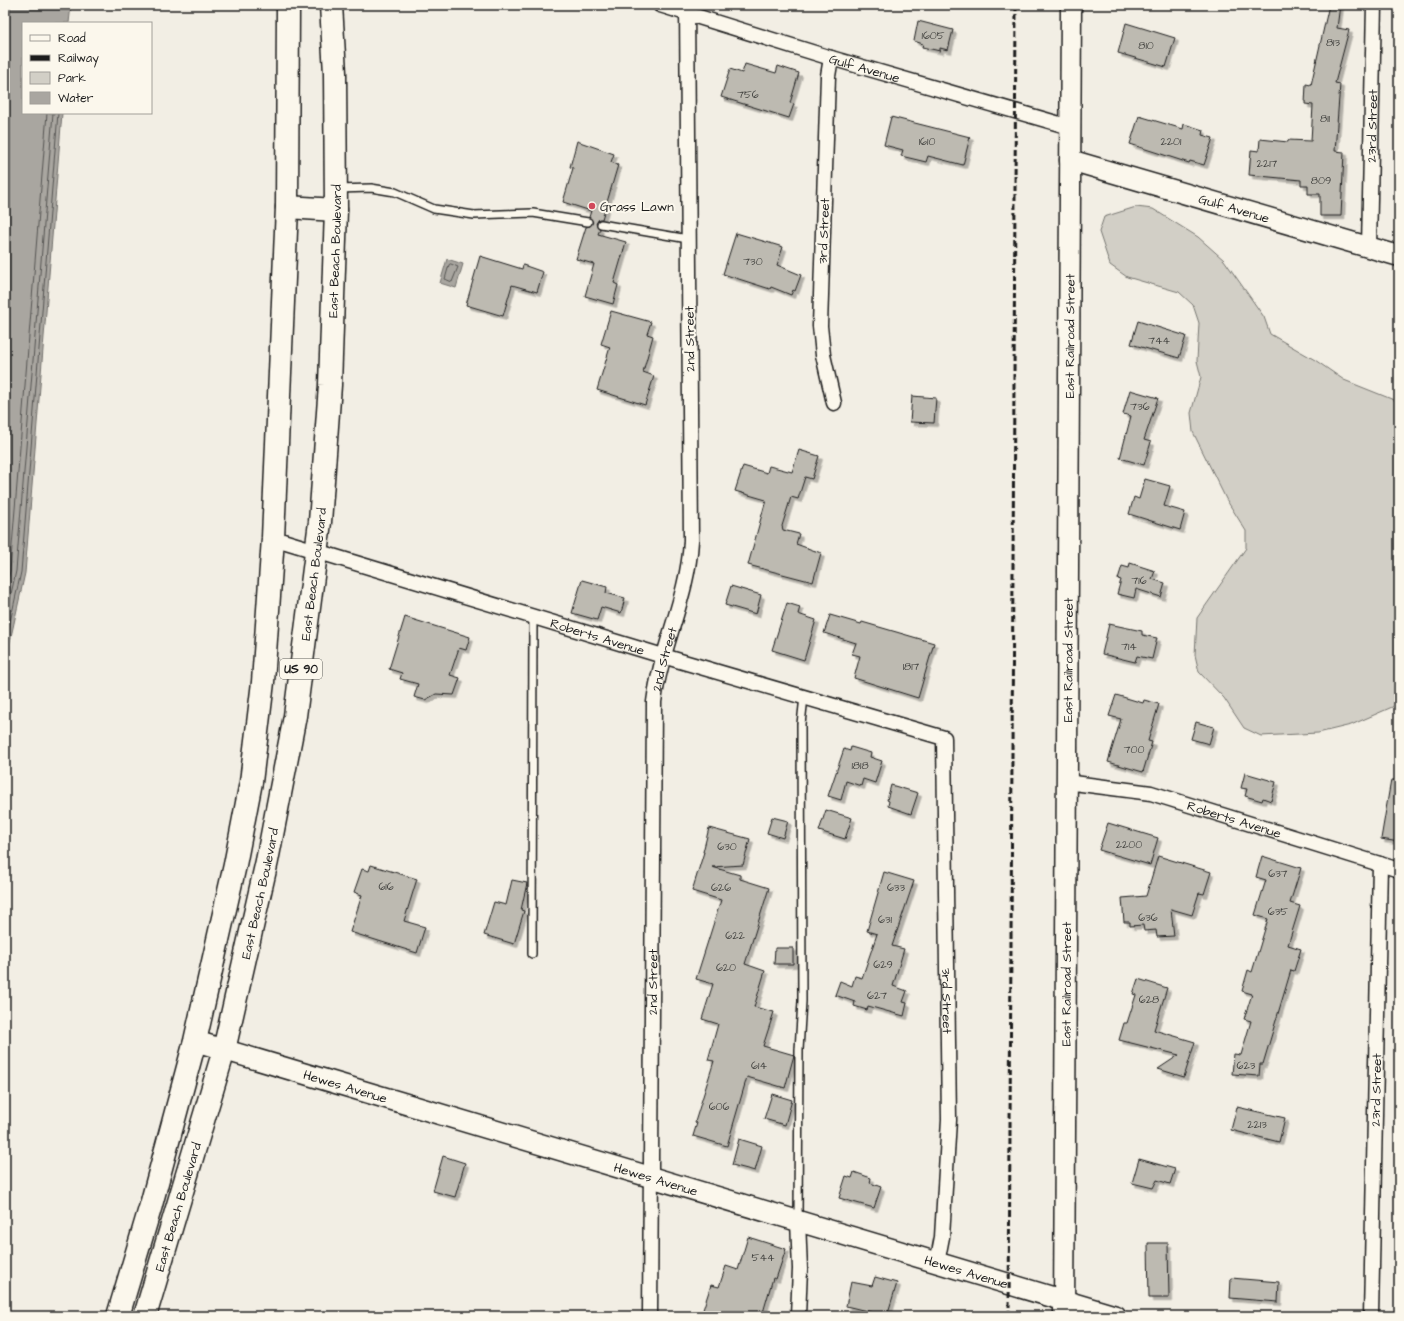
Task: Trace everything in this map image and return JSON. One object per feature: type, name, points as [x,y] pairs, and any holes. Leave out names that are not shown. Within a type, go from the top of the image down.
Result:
[{"type":"main road","name":"East Beach Boulevard","points":[[118,1316],[151,1205],[195,1041],[235,865],[251,782],[263,682],[273,538],[287,207],[288,5]]},
{"type":"main road","name":"East Beach Boulevard","points":[[144,1316],[224,1050],[267,861],[294,724],[317,550],[330,385],[336,200],[334,73],[331,5]]},
{"type":"main road","points":[[287,207],[336,200]]},
{"type":"street","name":"Gulf Avenue","points":[[660,5],[687,9],[830,58],[1070,127]]},
{"type":"street","name":"East Railroad Street","points":[[1064,1308],[1070,127],[1072,5]]},
{"type":"street","name":"23rd Street","points":[[1369,247],[1374,5]]},
{"type":"street","name":"2nd Street","points":[[650,1316],[653,723],[656,682],[682,594],[690,552],[687,9]]},
{"type":"street","name":"3rd Street","points":[[830,58],[828,76],[820,326],[823,355],[834,403]]},
{"type":"street","name":"Gulf Avenue","points":[[1070,160],[1399,256]]},
{"type":"street","name":"Roberts Avenue","points":[[273,538],[317,550],[663,656],[944,738]]},
{"type":"street","name":"3rd Street","points":[[937,1263],[942,1237],[949,1120],[944,738]]},
{"type":"street","name":"Roberts Avenue","points":[[1066,782],[1151,793],[1399,870]]},
{"type":"street","name":"23rd Street","points":[[1371,1316],[1380,864]]},
{"type":"street","name":"Hewes Avenue","points":[[195,1041],[937,1263],[1064,1308],[1116,1316]]},
{"type":"street","points":[[798,1221],[800,1269],[798,1316]]},
{"type":"lane","points":[[336,200],[371,188],[395,192],[434,209],[474,215],[533,213],[588,222]]},
{"type":"lane","points":[[601,224],[688,239]]},
{"type":"lane","points":[[532,954],[533,617]]},
{"type":"lane","points":[[798,1221],[799,1050],[802,1001],[802,724],[804,697]]},
{"type":"green space","points":[[1136,207],[1153,209],[1198,237],[1224,260],[1264,317],[1270,334],[1315,360],[1344,380],[1399,402],[1399,704],[1351,725],[1318,733],[1261,736],[1244,728],[1224,698],[1199,672],[1195,655],[1197,618],[1246,548],[1246,531],[1226,499],[1193,432],[1191,413],[1201,377],[1197,361],[1199,323],[1193,305],[1179,292],[1127,277],[1110,265],[1099,232],[1104,217]]},
{"type":"water","points":[[5,5],[71,5],[69,22],[22,22],[22,114],[62,114],[25,573],[5,664]]},
{"type":"water","points":[[447,259],[463,264],[456,288],[440,283]]},
{"type":"building","points":[[1329,5],[1340,5],[1337,28],[1349,30],[1335,83],[1340,84],[1335,151],[1344,152],[1341,216],[1320,216],[1320,194],[1308,194],[1308,185],[1301,185],[1301,180],[1249,175],[1251,150],[1259,151],[1260,139],[1288,142],[1288,140],[1311,141],[1313,105],[1305,104],[1306,84],[1311,85]]},
{"type":"building","points":[[918,21],[953,30],[948,50],[940,48],[940,51],[922,47],[923,44],[914,41]]},
{"type":"building","points":[[1126,23],[1175,38],[1166,67],[1118,53]]},
{"type":"building","points":[[745,64],[776,73],[778,66],[799,73],[790,103],[794,104],[789,118],[721,97],[730,69],[742,73]]},
{"type":"building","points":[[1139,116],[1183,129],[1184,124],[1203,130],[1202,135],[1213,138],[1204,165],[1190,161],[1189,163],[1130,144]]},
{"type":"building","points":[[891,117],[970,137],[963,165],[928,156],[926,162],[901,156],[903,150],[884,145]]},
{"type":"building","name":"Grass Lawn","points":[[577,141],[614,154],[611,162],[618,165],[602,219],[599,219],[596,224],[600,229],[598,234],[626,242],[614,283],[618,285],[613,304],[585,296],[594,264],[576,259],[586,227],[590,226],[593,222],[589,217],[591,211],[563,202],[573,168],[570,167]]},
{"type":"building","points":[[736,233],[783,247],[777,265],[801,275],[795,291],[793,290],[791,295],[771,287],[770,289],[723,274]]},
{"type":"building","points":[[480,256],[522,269],[523,265],[543,272],[537,292],[512,285],[503,316],[466,305]]},
{"type":"building","points":[[611,311],[651,322],[647,334],[653,336],[643,372],[654,376],[645,405],[597,390],[610,347],[601,344]]},
{"type":"building","points":[[1138,321],[1186,336],[1179,358],[1131,344]]},
{"type":"building","points":[[1130,390],[1158,398],[1144,440],[1151,442],[1144,465],[1120,458],[1131,416],[1123,414]]},
{"type":"building","points":[[912,396],[936,398],[934,423],[910,422]]},
{"type":"building","points":[[799,450],[819,456],[812,479],[805,477],[798,499],[791,497],[782,526],[783,530],[799,534],[796,544],[821,553],[813,582],[748,565],[766,500],[735,491],[743,466],[767,473],[769,466],[792,472]]},
{"type":"building","points":[[1145,479],[1170,486],[1164,506],[1185,512],[1180,530],[1129,514],[1134,497],[1139,499]]},
{"type":"building","points":[[1130,563],[1155,571],[1152,579],[1165,583],[1161,597],[1136,589],[1134,598],[1117,594],[1121,580],[1118,579],[1122,566],[1129,568]]},
{"type":"building","points":[[582,580],[607,587],[606,593],[625,598],[621,613],[601,607],[597,620],[572,613]]},
{"type":"building","points":[[731,586],[761,595],[756,614],[725,605]]},
{"type":"building","points":[[787,603],[800,607],[798,614],[816,620],[804,660],[772,650]]},
{"type":"building","points":[[830,615],[861,624],[862,622],[934,643],[918,698],[854,678],[860,656],[852,654],[856,643],[824,633]]},
{"type":"building","points":[[405,617],[470,637],[466,650],[459,648],[450,675],[460,678],[454,695],[436,694],[425,700],[414,697],[418,684],[400,679],[402,673],[389,669]]},
{"type":"building","points":[[1109,624],[1142,631],[1142,635],[1157,638],[1152,659],[1137,656],[1135,662],[1102,654]]},
{"type":"building","points":[[1116,695],[1143,703],[1144,700],[1159,704],[1148,741],[1152,742],[1143,772],[1108,762],[1121,719],[1109,716]]},
{"type":"building","points":[[1196,722],[1214,727],[1209,744],[1191,739]]},
{"type":"building","points":[[851,747],[871,753],[870,757],[882,761],[875,783],[863,779],[861,786],[846,781],[841,800],[828,796],[844,749],[850,751]]},
{"type":"building","points":[[1245,773],[1276,782],[1271,801],[1263,798],[1262,801],[1245,796],[1247,789],[1241,788]]},
{"type":"building","points":[[1391,780],[1399,780],[1399,842],[1381,839]]},
{"type":"building","points":[[891,785],[918,793],[911,814],[888,806],[889,801],[887,800]]},
{"type":"building","points":[[826,810],[852,818],[845,839],[819,831]]},
{"type":"building","points":[[772,817],[788,821],[783,838],[767,833]]},
{"type":"building","points":[[1108,823],[1158,838],[1150,865],[1099,850]]},
{"type":"building","points":[[709,828],[750,839],[743,865],[712,867],[740,875],[740,879],[769,888],[745,964],[765,971],[754,1007],[774,1012],[763,1046],[794,1055],[785,1088],[747,1077],[727,1146],[693,1136],[697,1123],[695,1122],[714,1061],[708,1060],[718,1024],[702,1019],[713,984],[696,979],[721,900],[692,891],[704,852]]},
{"type":"building","points":[[1158,856],[1211,872],[1204,894],[1199,893],[1192,915],[1171,909],[1174,936],[1157,937],[1156,930],[1144,931],[1143,925],[1130,926],[1130,922],[1124,922],[1122,898],[1146,896]]},
{"type":"building","points":[[1262,856],[1301,868],[1290,903],[1300,906],[1288,945],[1301,949],[1294,971],[1291,970],[1263,1064],[1260,1064],[1259,1076],[1232,1074],[1234,1054],[1241,1055],[1251,1021],[1244,1019],[1252,994],[1242,991],[1248,970],[1252,972],[1268,919],[1255,915],[1266,880],[1256,877]]},
{"type":"building","points":[[371,865],[417,879],[404,921],[425,927],[417,953],[350,932],[362,895],[354,892],[362,869],[369,871]]},
{"type":"building","points":[[884,872],[914,881],[892,946],[904,949],[893,986],[907,991],[903,1002],[907,1003],[904,1016],[868,1006],[867,1010],[854,1006],[855,1002],[835,995],[840,981],[852,986],[855,976],[862,978],[877,934],[867,931]]},
{"type":"building","points":[[512,880],[527,883],[521,910],[524,911],[514,944],[484,935],[494,902],[506,905]]},
{"type":"building","points":[[775,948],[793,948],[793,964],[774,964]]},
{"type":"building","points":[[1138,979],[1167,988],[1154,1030],[1195,1042],[1184,1077],[1158,1069],[1179,1055],[1119,1040],[1124,1023],[1127,1023],[1136,995],[1133,994]]},
{"type":"building","points":[[772,1094],[792,1100],[785,1125],[764,1119]]},
{"type":"building","points":[[1237,1107],[1285,1118],[1279,1142],[1231,1130]]},
{"type":"building","points":[[739,1139],[762,1146],[755,1171],[732,1165]]},
{"type":"building","points":[[443,1156],[465,1163],[455,1197],[433,1191]]},
{"type":"building","points":[[1139,1159],[1175,1169],[1170,1184],[1157,1180],[1153,1188],[1132,1183]]},
{"type":"building","points":[[854,1172],[871,1178],[870,1183],[881,1187],[874,1208],[839,1198],[846,1176],[852,1178]]},
{"type":"building","points":[[748,1237],[786,1249],[776,1279],[773,1278],[762,1316],[701,1316],[711,1285],[719,1287],[726,1266],[738,1270]]},
{"type":"building","points":[[1148,1243],[1168,1243],[1169,1298],[1149,1298]]},
{"type":"building","points":[[875,1277],[897,1283],[887,1316],[870,1316],[871,1312],[846,1306],[851,1282],[872,1286]]},
{"type":"building","points":[[1231,1278],[1279,1282],[1278,1302],[1230,1298]]},
{"type":"railway","points":[[1009,1316],[1016,5]]},
{"type":"place","name":"Grass Lawn","points":[[592,206]]}]
